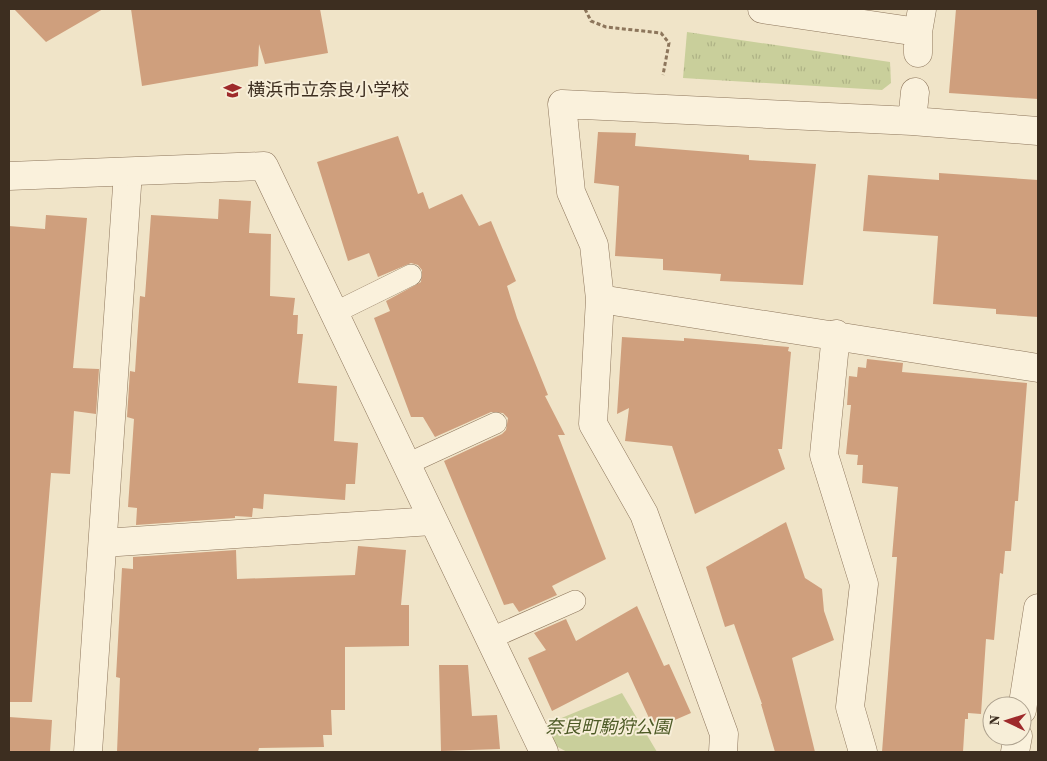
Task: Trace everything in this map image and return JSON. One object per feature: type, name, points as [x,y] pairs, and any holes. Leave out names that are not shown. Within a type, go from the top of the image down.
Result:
[{"type":"street","points":[[762,9],[920,31]]},
{"type":"street","points":[[912,121],[915,92]]},
{"type":"street","points":[[723,752],[724,734],[644,514],[593,424],[600,299],[594,245],[571,192],[562,104],[912,121],[1038,131]]},
{"type":"street","points":[[9,176],[264,166],[405,465],[544,752]]},
{"type":"street","points":[[88,752],[128,172]]},
{"type":"street","points":[[600,299],[836,334],[1038,368]]},
{"type":"street","points":[[836,334],[824,455],[864,584],[850,707],[863,752]]},
{"type":"street","points":[[103,543],[432,521]]},
{"type":"street","points":[[1024,696],[1038,608]]},
{"type":"lane","points":[[334,313],[411,275]]},
{"type":"lane","points":[[405,465],[496,423]]},
{"type":"lane","points":[[489,639],[575,600]]},
{"type":"path","points":[[585,9],[591,21],[606,26],[661,33],[668,43],[662,77],[657,77]]},
{"type":"green space","points":[[687,32],[890,62],[891,83],[882,90],[683,78]]},
{"type":"green space","name":"奈良町駒狩公園","points":[[622,693],[657,752],[567,752],[556,746],[547,724]]},
{"type":"building","points":[[14,9],[103,9],[46,42]]},
{"type":"building","points":[[131,9],[320,9],[328,53],[265,64],[259,44],[258,66],[142,86]]},
{"type":"building","points":[[956,9],[1038,9],[1038,99],[949,93]]},
{"type":"building","points":[[598,132],[636,133],[635,146],[749,155],[749,160],[816,164],[803,285],[720,281],[721,274],[663,270],[663,259],[615,256],[619,186],[594,183]]},
{"type":"building","points":[[398,136],[418,194],[423,192],[429,209],[462,194],[479,226],[491,221],[516,281],[507,286],[517,318],[548,395],[545,396],[565,435],[558,435],[606,559],[552,586],[557,595],[519,612],[513,603],[504,605],[444,461],[502,434],[506,430],[508,418],[503,413],[491,412],[435,437],[423,417],[411,417],[374,318],[390,311],[386,301],[421,282],[422,270],[418,265],[411,263],[378,277],[369,253],[348,261],[317,162]]},
{"type":"building","points":[[939,173],[1038,180],[1038,317],[996,314],[996,309],[933,304],[938,236],[863,231],[868,175],[939,180]]},
{"type":"building","points":[[219,199],[251,201],[249,233],[271,234],[270,296],[295,298],[293,315],[298,315],[297,334],[303,334],[298,383],[337,386],[334,441],[358,443],[355,484],[346,484],[345,500],[264,494],[263,509],[253,508],[252,517],[235,516],[235,518],[136,525],[137,508],[128,507],[134,419],[127,417],[130,371],[135,372],[140,296],[145,297],[151,215],[218,219]]},
{"type":"building","points":[[46,215],[87,218],[73,368],[99,369],[96,414],[74,411],[70,474],[51,473],[32,702],[9,702],[9,226],[45,229]]},
{"type":"building","points":[[622,337],[684,341],[684,338],[789,347],[788,351],[791,352],[782,449],[778,449],[785,469],[695,514],[672,446],[625,441],[629,408],[617,414]]},
{"type":"building","points":[[867,359],[903,363],[902,372],[1027,383],[1018,501],[1015,501],[1011,551],[1005,551],[1003,574],[1000,573],[994,640],[986,639],[981,714],[968,713],[968,719],[965,719],[963,752],[882,752],[897,557],[892,557],[898,487],[862,483],[863,465],[857,465],[858,455],[846,454],[851,405],[847,405],[849,376],[857,377],[858,367],[866,368]]},
{"type":"building","points":[[786,522],[805,578],[822,589],[824,611],[834,640],[792,658],[815,752],[775,752],[762,704],[734,624],[725,627],[706,567]]},
{"type":"building","points":[[358,546],[406,550],[401,605],[409,605],[409,646],[345,647],[345,710],[331,710],[332,735],[323,735],[324,747],[259,748],[258,752],[117,752],[120,678],[116,677],[122,568],[133,569],[133,557],[236,550],[237,579],[355,575]]},
{"type":"building","points":[[637,606],[664,666],[669,664],[691,713],[654,729],[628,672],[552,711],[528,658],[546,650],[534,633],[566,619],[576,641]]},
{"type":"building","points":[[439,665],[468,665],[472,716],[497,715],[500,749],[441,751]]},
{"type":"building","points":[[9,717],[52,720],[50,752],[9,752]]},
{"type":"place","name":"横浜市立奈良小学校","points":[[233,90]]}]
